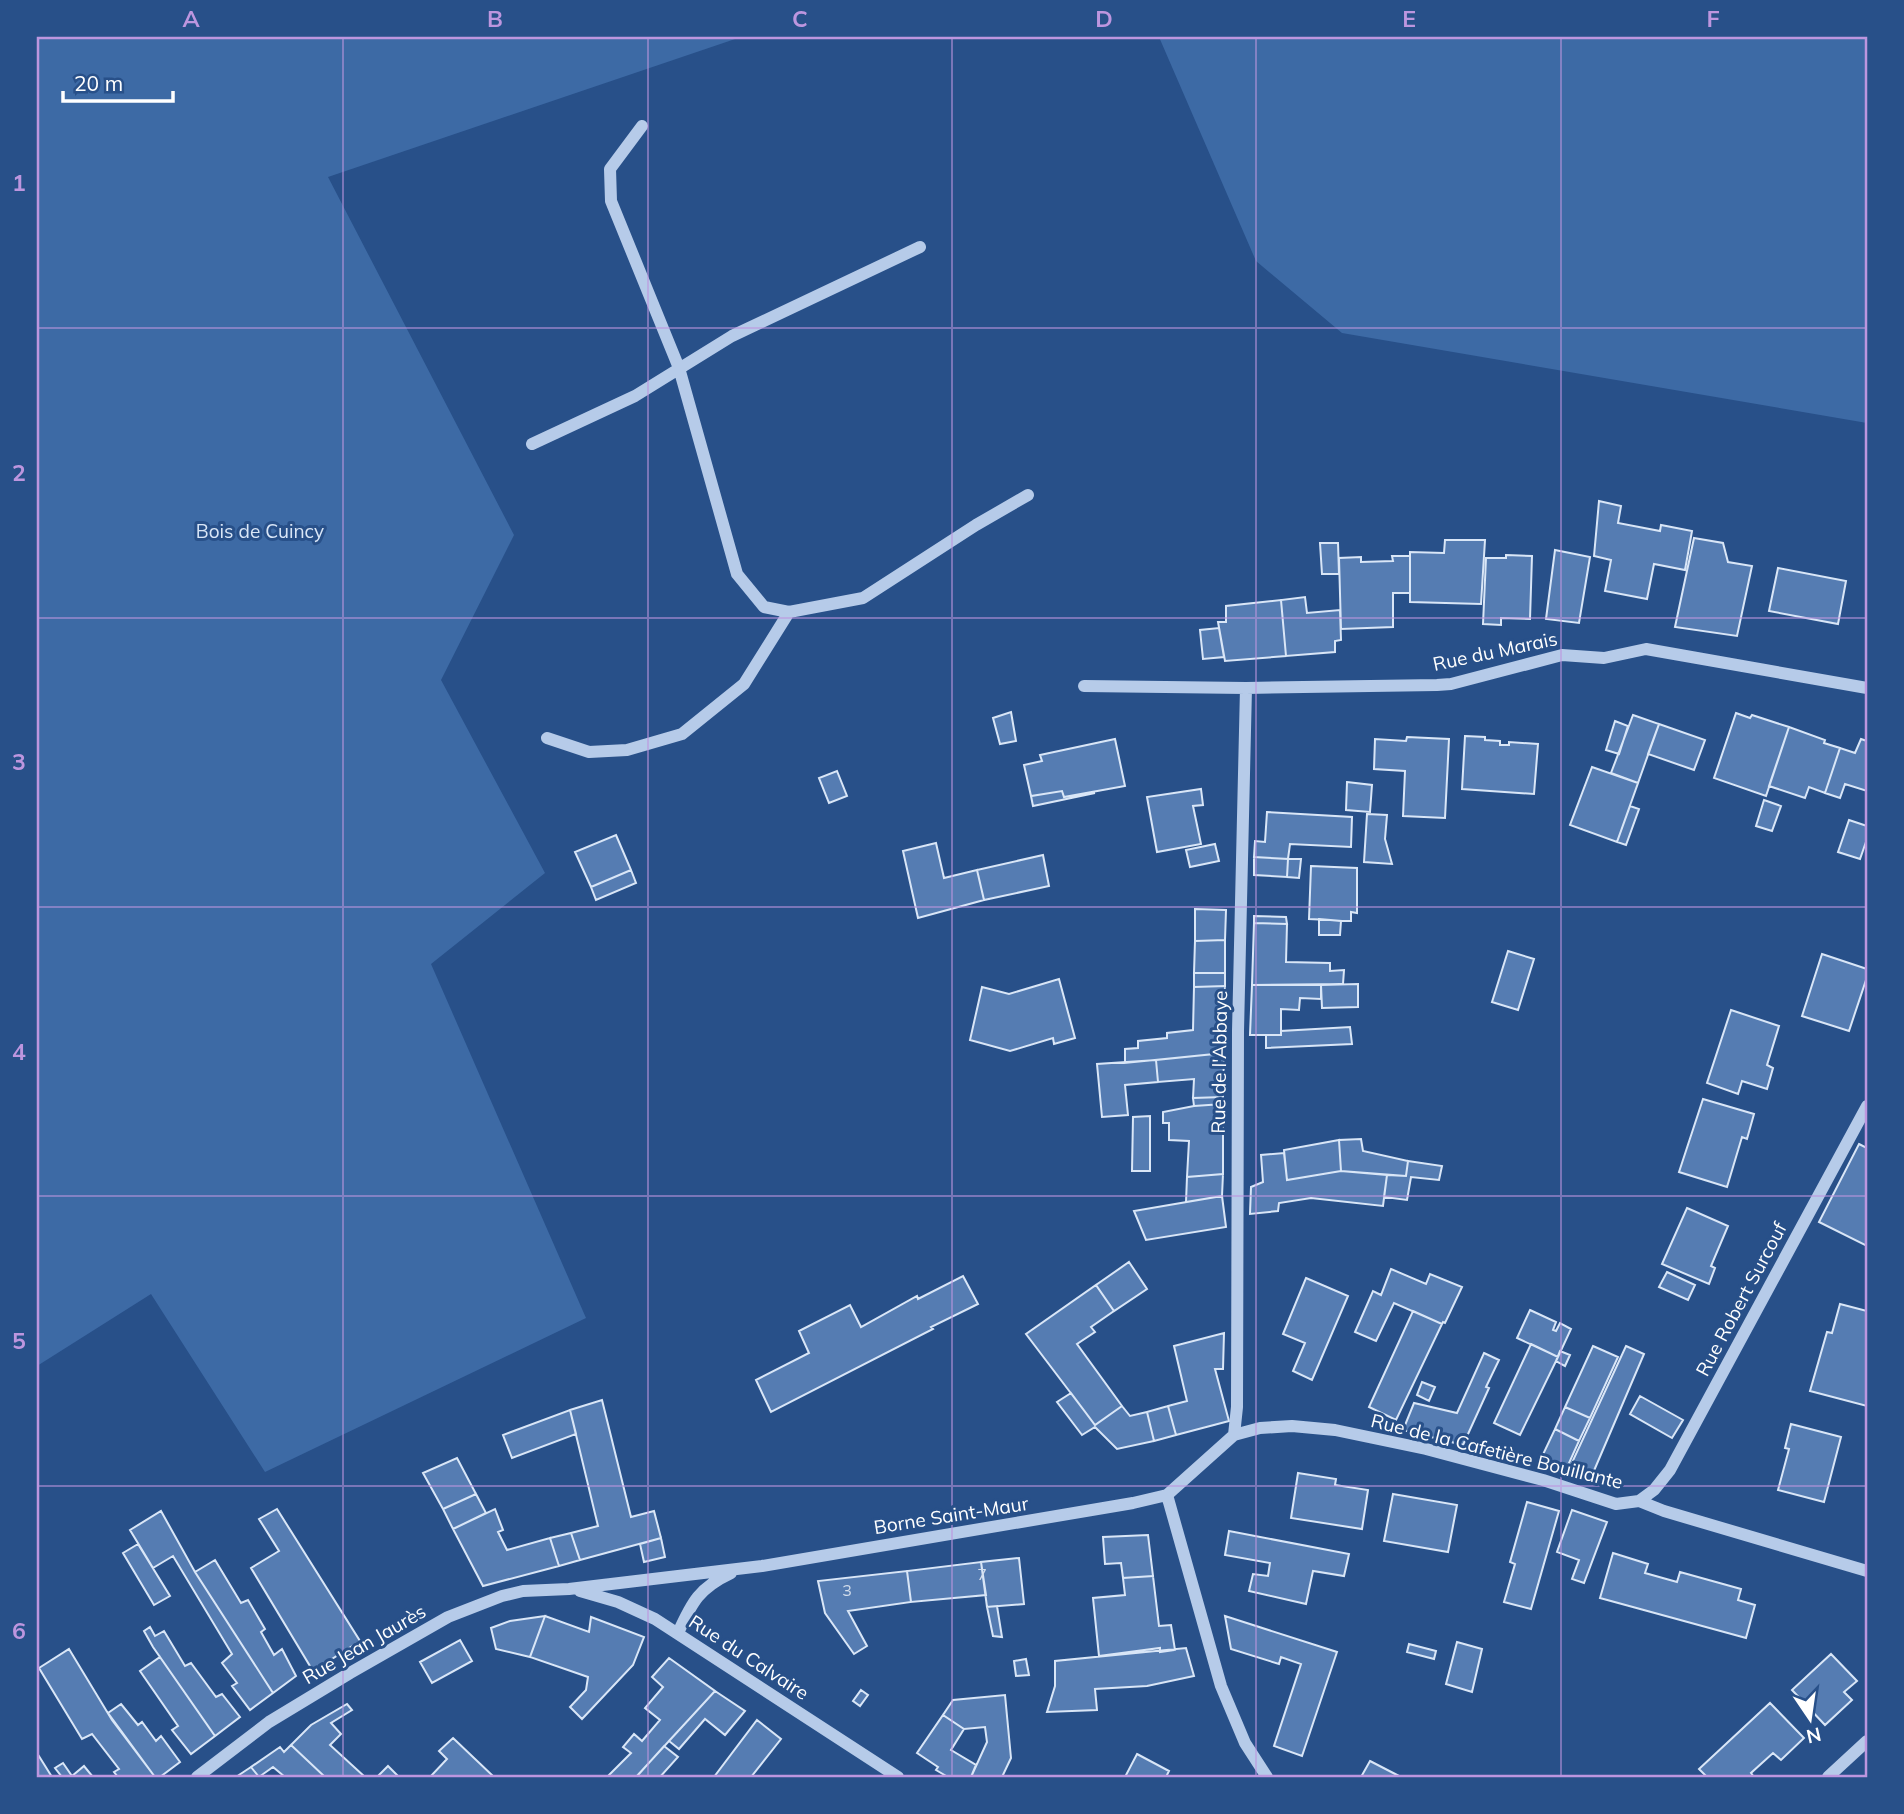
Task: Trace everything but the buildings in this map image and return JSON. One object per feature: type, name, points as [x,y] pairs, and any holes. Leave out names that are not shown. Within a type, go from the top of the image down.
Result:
[{"type":"street","points":[[642,126],[610,169],[611,201],[679,369],[737,574],[764,607],[789,612],[863,598],[1028,495]]},
{"type":"street","points":[[532,444],[635,396],[732,336],[920,247]]},
{"type":"street","points":[[547,738],[589,752],[627,750],[682,734],[744,684],[789,612]]},
{"type":"street","name":"Rue du Marais","points":[[1084,687],[1246,688],[1451,684],[1570,654],[1596,658],[1646,649],[1867,688]]},
{"type":"street","name":"Rue de l'Abbaye","points":[[1234,1435],[1237,1407],[1238,1044],[1246,688]]},
{"type":"street","name":"Rue Robert Surcouf","points":[[1639,1501],[1654,1490],[1670,1470],[1867,1106]]},
{"type":"street","name":"Rue de la Cafetière Bouillante","points":[[1234,1435],[1247,1430],[1276,1426],[1335,1430],[1456,1457],[1543,1480],[1616,1504],[1639,1501],[1664,1511],[1867,1572]]},
{"type":"street","points":[[1234,1435],[1167,1495],[1224,1695],[1245,1743],[1267,1777]]},
{"type":"street","name":"Borne Saint-Maur","points":[[569,1589],[740,1568],[1069,1515],[1167,1495]]},
{"type":"street","name":"Borne Saint-Maur","points":[[678,1633],[700,1592],[715,1580],[740,1568]]},
{"type":"street","name":"Rue du Calvaire","points":[[569,1589],[627,1606],[655,1619],[898,1777]]},
{"type":"street","name":"Rue Jean Jaurès","points":[[197,1777],[269,1722],[448,1617],[502,1596],[569,1589]]},
{"type":"street","points":[[1828,1777],[1867,1741]]},
{"type":"green space","name":"Bois de Cuincy","points":[[37,37],[741,37],[328,177],[514,535],[441,680],[545,873],[431,964],[586,1318],[265,1472],[151,1294],[37,1366]]},
{"type":"green space","points":[[1159,37],[1867,37],[1867,423],[1342,333],[1256,261]]}]
